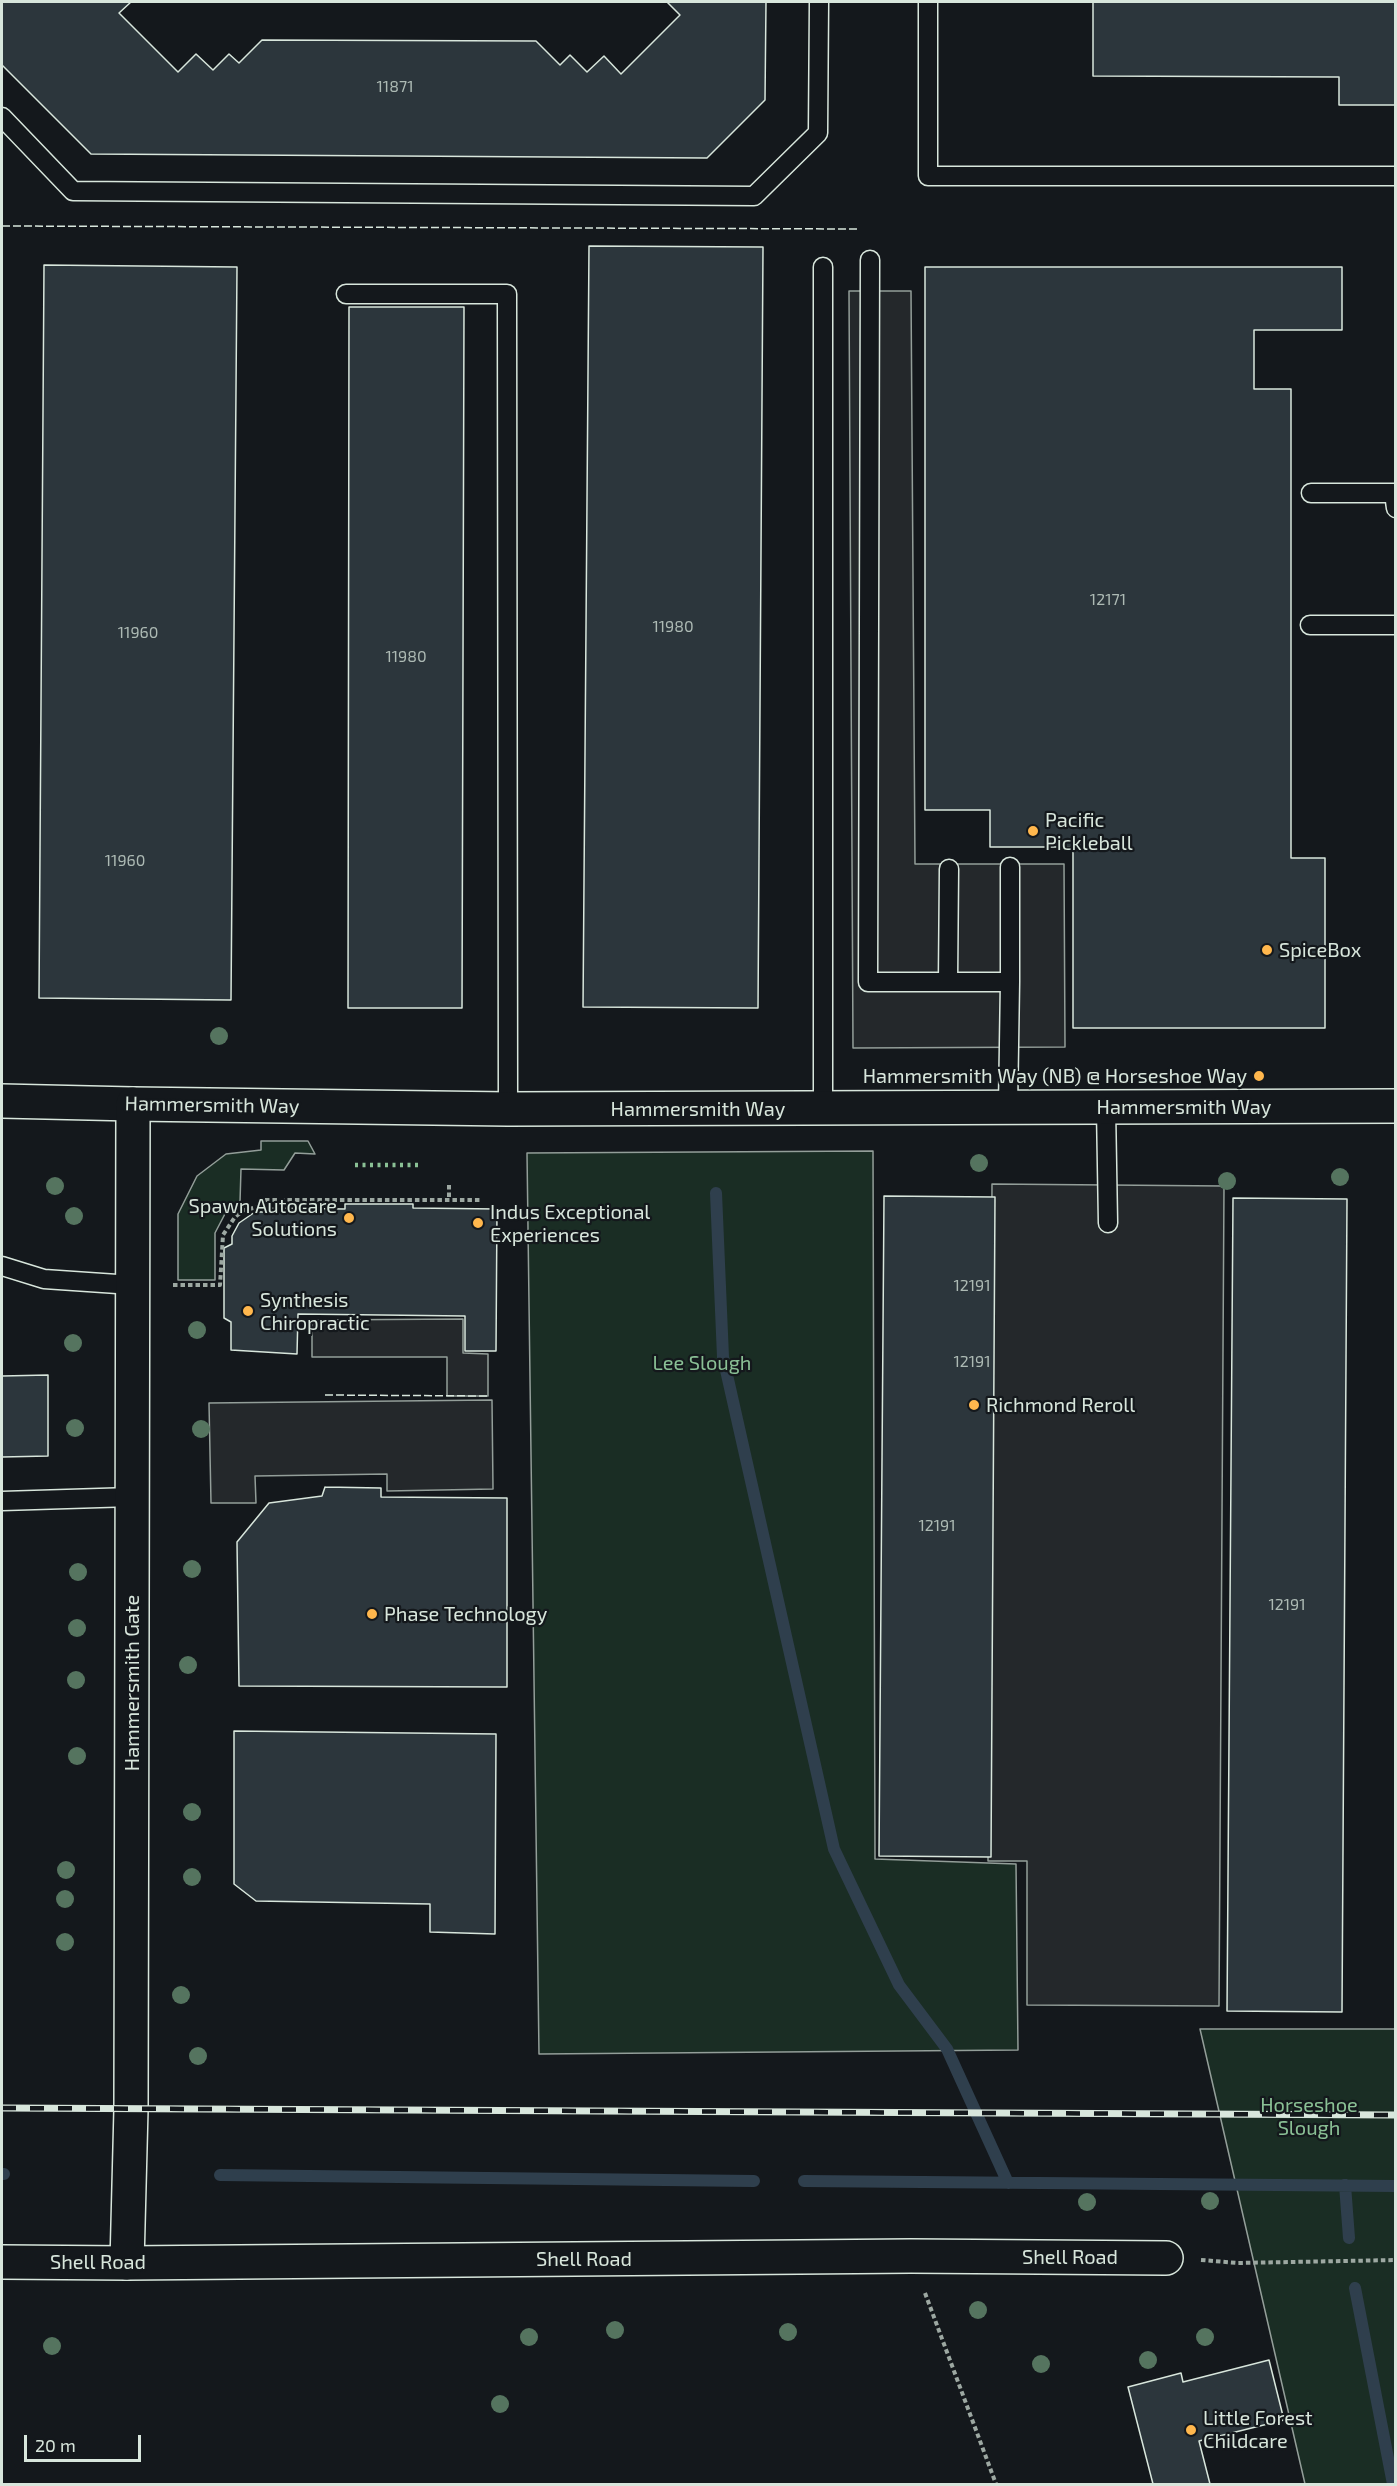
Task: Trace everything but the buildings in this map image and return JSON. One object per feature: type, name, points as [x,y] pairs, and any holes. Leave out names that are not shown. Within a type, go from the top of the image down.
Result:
[{"type":"street","name":"Hammersmith Way","points":[[2,1101],[508,1109],[1395,1106]]},
{"type":"street","name":"Hammersmith Gate","points":[[127,2263],[131,2109],[133,1104]]},
{"type":"street","name":"Shell Road","points":[[2,2262],[127,2263],[911,2256],[1166,2258]]},
{"type":"lane","points":[[2,117],[73,191],[754,196],[818,133],[819,2]]},
{"type":"lane","points":[[928,2],[928,176],[1395,176]]},
{"type":"lane","points":[[870,260],[868,982],[1010,982]]},
{"type":"lane","points":[[823,267],[823,1108]]},
{"type":"lane","points":[[346,294],[507,294],[508,1109]]},
{"type":"lane","points":[[1311,493],[1394,493],[1395,508]]},
{"type":"lane","points":[[1310,625],[1395,625]]},
{"type":"lane","points":[[1008,1107],[1010,867]]},
{"type":"lane","points":[[948,868],[948,982]]},
{"type":"lane","points":[[1106,1108],[1108,1223]]},
{"type":"lane","points":[[2,1266],[44,1279],[132,1285]]},
{"type":"lane","points":[[2,1501],[132,1497]]},
{"type":"path","points":[[449,1185],[449,1200]]},
{"type":"path","points":[[174,1285],[220,1285],[220,1245],[223,1235],[235,1217],[244,1210],[262,1206],[262,1200],[481,1200]]},
{"type":"path","points":[[911,2256],[996,2484]]},
{"type":"path","points":[[1166,2258],[1238,2263],[1395,2260]]},
{"type":"green space","points":[[261,1141],[308,1141],[315,1154],[295,1153],[284,1170],[241,1169],[240,1202],[227,1210],[215,1233],[215,1280],[178,1280],[178,1214],[197,1176],[226,1154],[261,1150]]},
{"type":"green space","name":"Lee Slough","points":[[873,1151],[875,1859],[1016,1864],[1018,2050],[539,2054],[527,1153]]},
{"type":"green space","name":"Horseshoe Slough","points":[[1200,2029],[1395,2029],[1395,2484],[1305,2484]]},
{"type":"shaded area","points":[[849,291],[911,291],[915,864],[1064,864],[1065,1047],[853,1048]]},
{"type":"shaded area","points":[[992,1184],[1224,1186],[1219,2006],[1027,2005],[1027,1861],[988,1861]]},
{"type":"shaded area","points":[[463,1319],[463,1353],[488,1354],[488,1396],[447,1396],[447,1357],[312,1357],[312,1320]]},
{"type":"shaded area","points":[[492,1400],[493,1489],[387,1491],[387,1474],[255,1476],[256,1503],[211,1503],[209,1403]]},
{"type":"waterway","points":[[716,1193],[723,1357],[834,1849],[899,1985],[947,2049],[1008,2183]]},
{"type":"waterway","points":[[220,2175],[754,2181]]},
{"type":"waterway","points":[[804,2181],[1396,2186]]},
{"type":"waterway","points":[[1345,2185],[1349,2238]]},
{"type":"waterway","points":[[1355,2288],[1393,2484]]},
{"type":"railway","points":[[2,2108],[1396,2115]]},
{"type":"hedge","points":[[355,1165],[421,1165]]},
{"type":"fence","points":[[2,226],[859,229]]},
{"type":"fence","points":[[325,1395],[488,1396]]},
{"type":"place","name":"Pacific Pickleball","points":[[1033,831]]},
{"type":"place","name":"SpiceBox","points":[[1267,950]]},
{"type":"place","name":"Hammersmith Way (NB) @ Horseshoe Way","points":[[1259,1076]]},
{"type":"place","name":"Spawn Autocare Solutions","points":[[349,1218]]},
{"type":"place","name":"Indus Exceptional Experiences","points":[[478,1223]]},
{"type":"place","name":"Synthesis Chiropractic","points":[[248,1311]]},
{"type":"place","name":"Richmond Reroll","points":[[974,1405]]},
{"type":"place","name":"Phase Technology","points":[[372,1614]]},
{"type":"place","name":"Little Forest Childcare","points":[[1191,2430]]}]
